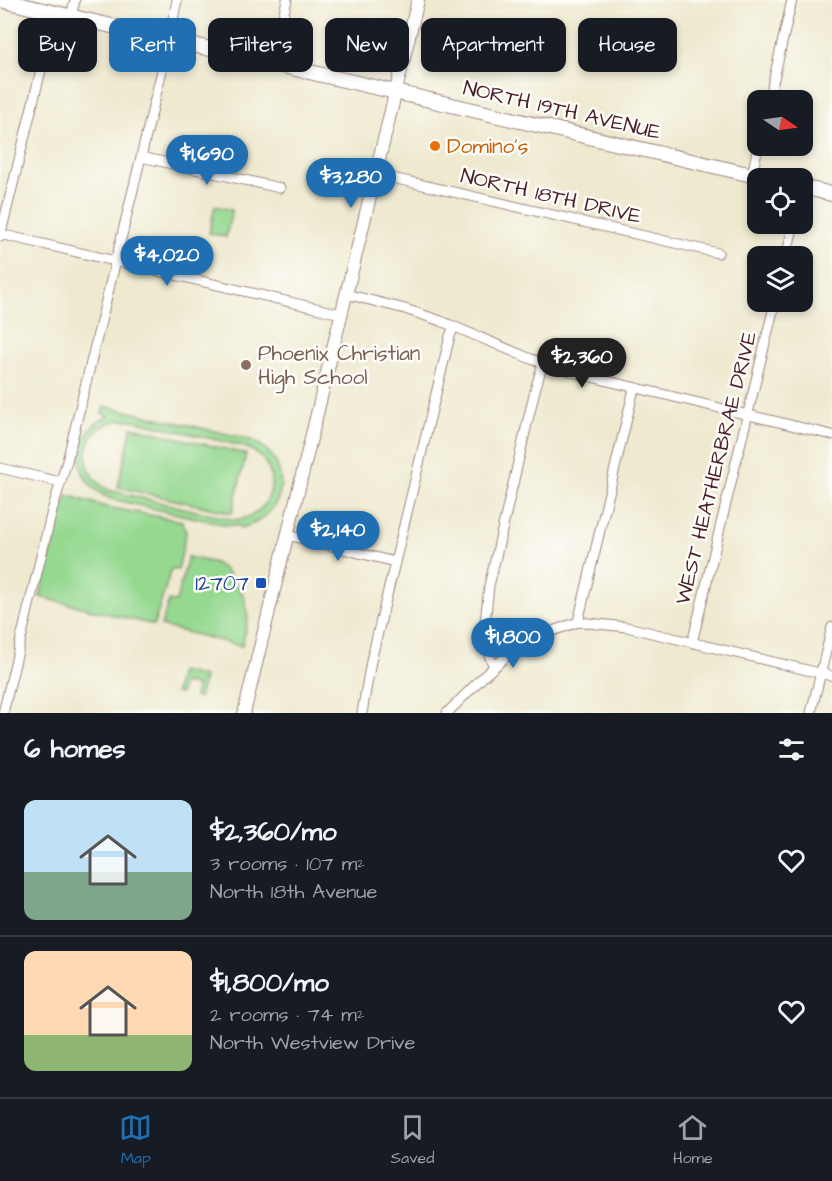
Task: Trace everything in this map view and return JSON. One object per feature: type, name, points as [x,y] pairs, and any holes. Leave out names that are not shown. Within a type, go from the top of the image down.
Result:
[{"type":"main road","name":"NORTH 19TH AVENUE","points":[[0,0],[109,26]]},
{"type":"main road","points":[[244,713],[418,0]]},
{"type":"main road","name":"NORTH 19TH AVENUE","points":[[306,72],[747,174]]},
{"type":"main road","points":[[813,190],[832,194]]},
{"type":"street","points":[[71,17],[75,0]]},
{"type":"street","points":[[173,18],[177,0]]},
{"type":"street","points":[[282,18],[286,0]]},
{"type":"street","points":[[771,90],[792,0]]},
{"type":"street","points":[[55,13],[0,235],[341,314]]},
{"type":"street","points":[[4,711],[161,72]]},
{"type":"street","points":[[141,157],[280,188]]},
{"type":"street","name":"NORTH 18TH DRIVE","points":[[375,174],[718,254]]},
{"type":"street","points":[[346,294],[405,309],[454,326],[543,363],[583,375],[832,435]]},
{"type":"street","name":"WEST HEATHERBRAE DRIVE","points":[[692,643],[773,312]]},
{"type":"street","points":[[362,713],[367,681],[395,562],[449,338],[454,326]]},
{"type":"street","points":[[494,667],[486,648],[484,632],[489,586],[543,363]]},
{"type":"street","points":[[578,622],[634,389]]},
{"type":"street","points":[[0,468],[60,482]]},
{"type":"street","points":[[287,535],[395,562]]},
{"type":"street","points":[[447,713],[494,667],[530,639],[578,622],[627,627],[832,676]]},
{"type":"street","points":[[811,713],[832,627]]},
{"type":"green space","points":[[215,206],[232,210],[226,237],[209,233]]},
{"type":"green space","points":[[104,406],[245,438],[261,446],[273,457],[279,470],[281,485],[278,499],[270,512],[257,522],[240,528],[111,499],[98,492],[88,482],[82,470],[80,458],[87,434],[96,424],[109,416],[102,413]],"holes":[[[120,420],[132,420],[242,446],[256,453],[265,463],[270,474],[271,487],[268,499],[260,509],[249,516],[234,520],[108,490],[97,482],[91,472],[87,461],[87,450],[97,431],[107,424]]]},
{"type":"green space","points":[[132,427],[246,454],[232,513],[118,487]]},
{"type":"green space","points":[[67,495],[106,507],[182,521],[186,532],[178,570],[171,569],[154,625],[40,597]]},
{"type":"green space","points":[[188,557],[215,563],[226,571],[244,596],[248,618],[242,646],[161,626],[169,601],[176,602]]},
{"type":"green space","points":[[180,671],[204,677],[199,698],[194,697],[196,685],[183,683],[180,694],[175,693]]},
{"type":"place","name":"Domino's","points":[[435,146]]},
{"type":"place","name":"Phoenix Christian High School","points":[[246,365]]},
{"type":"place","name":"12707","points":[[261,583]]}]
